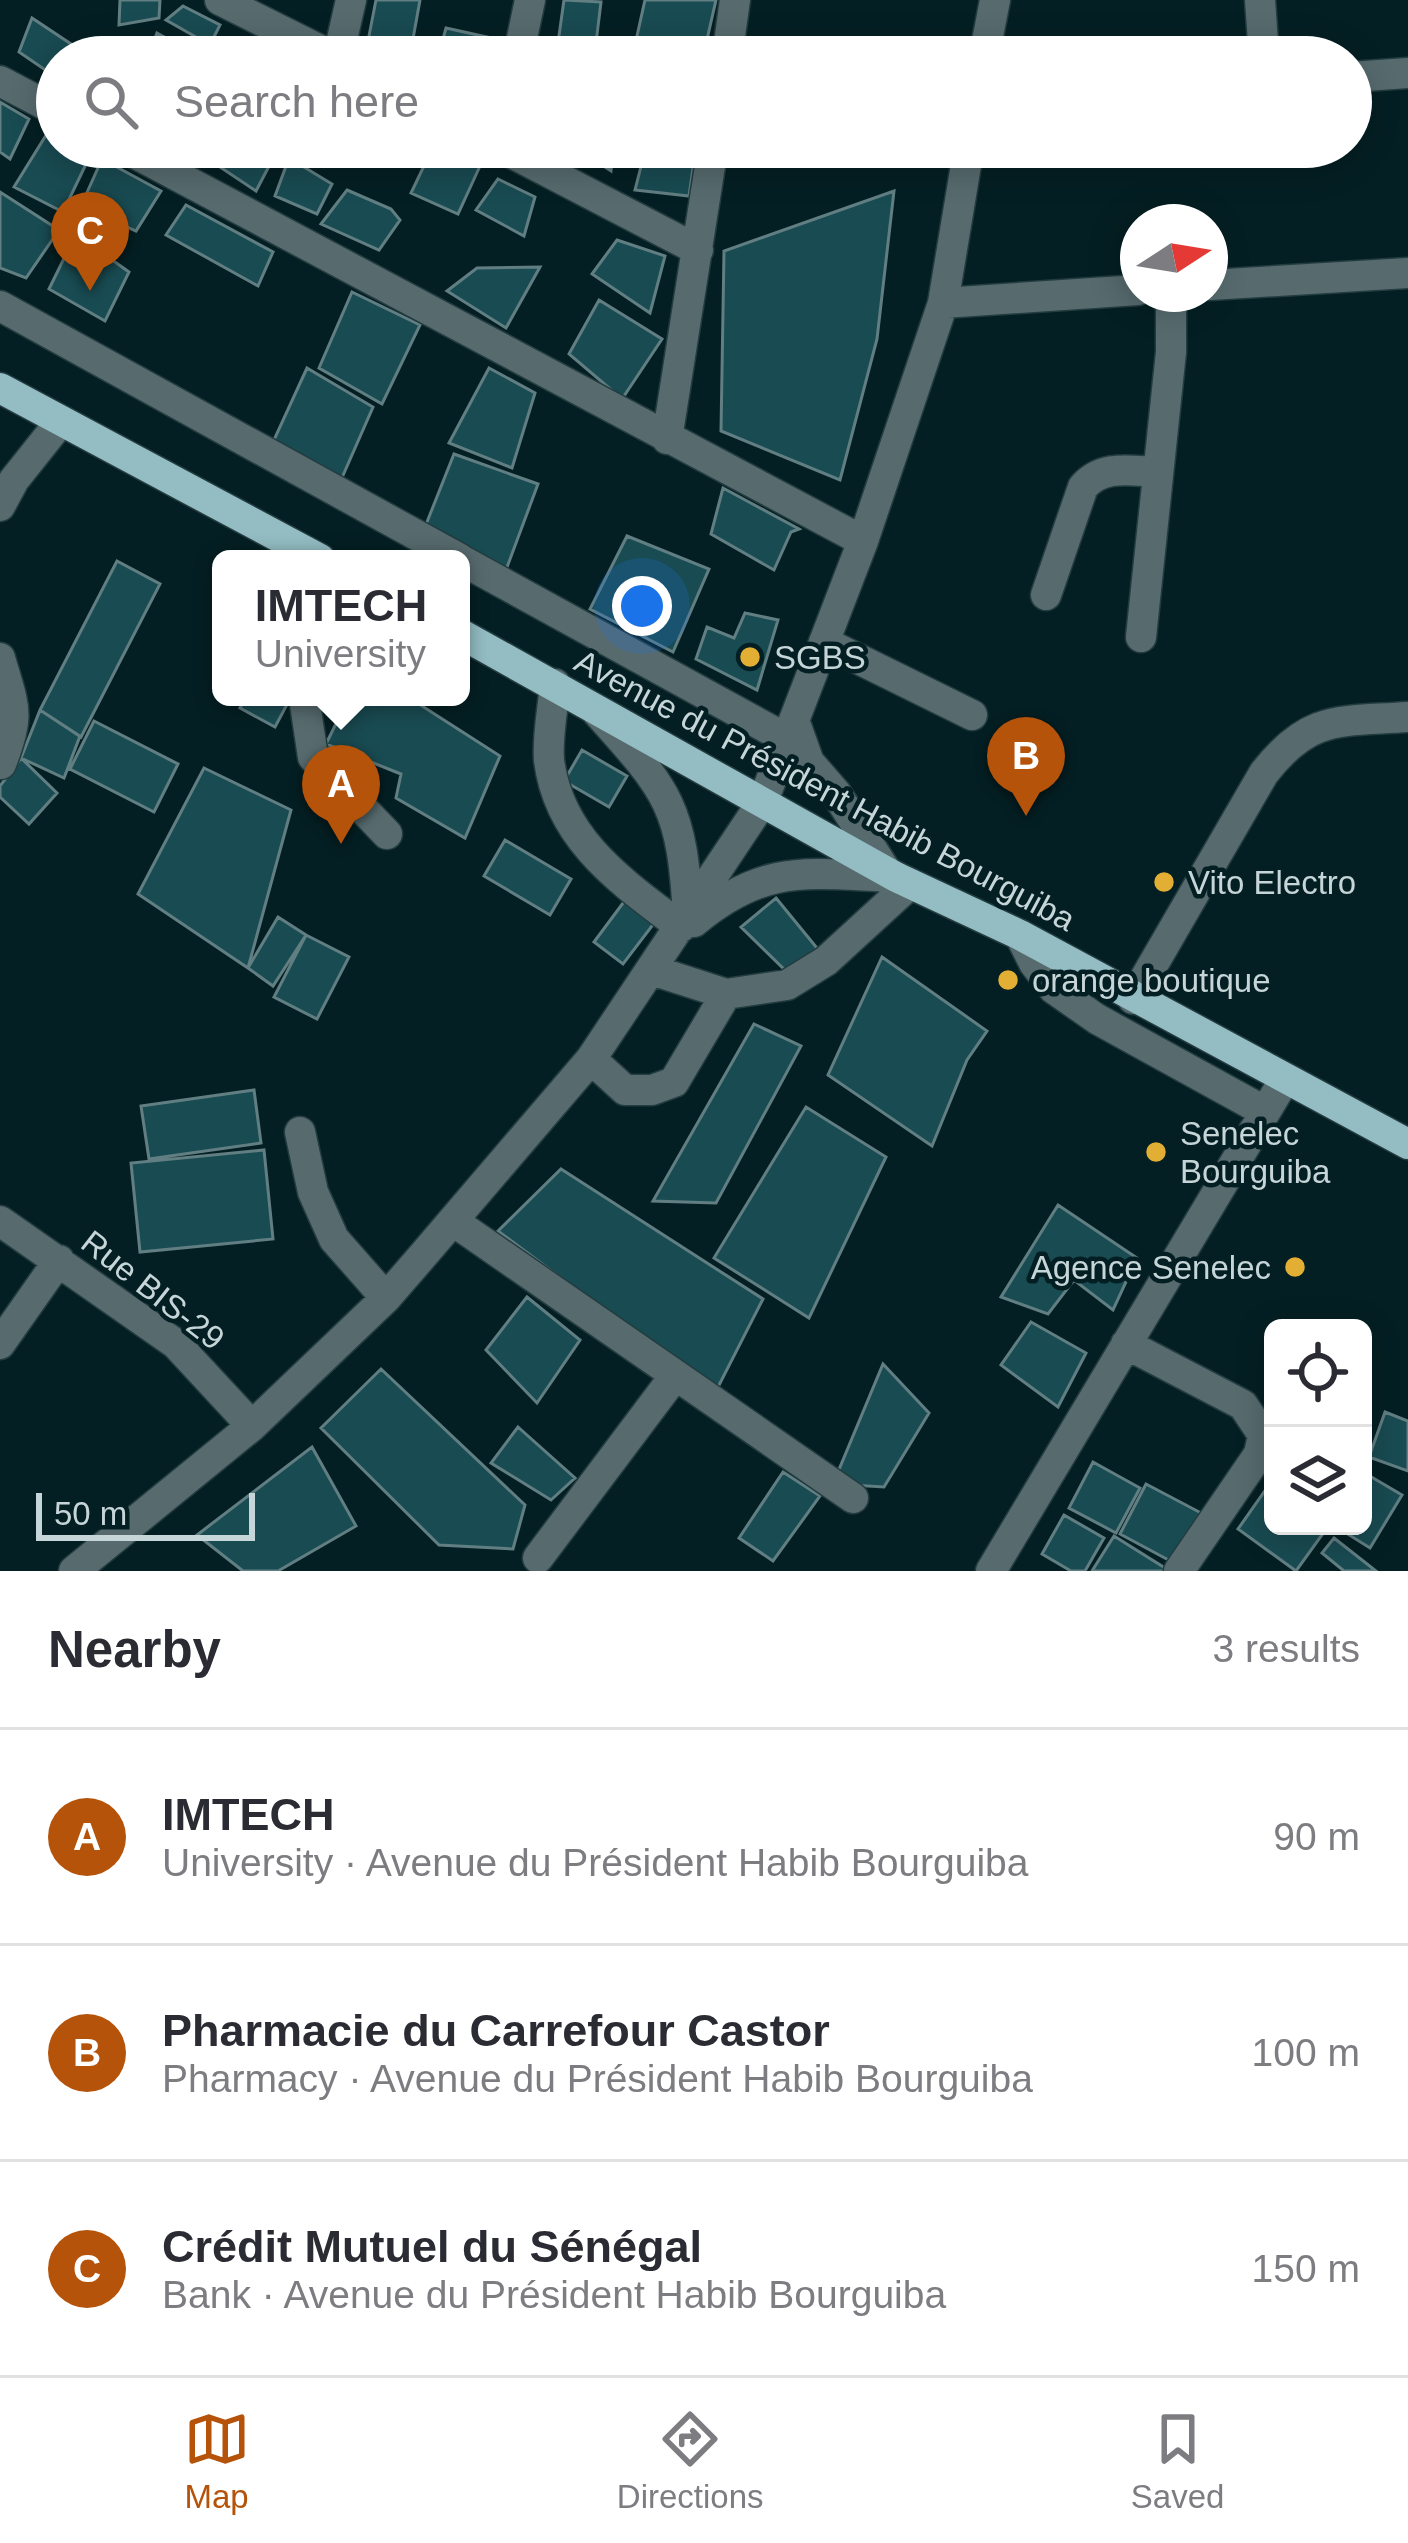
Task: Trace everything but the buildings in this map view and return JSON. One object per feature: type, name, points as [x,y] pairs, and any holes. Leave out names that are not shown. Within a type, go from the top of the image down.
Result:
[{"type":"main road","points":[[0,388],[303,550]]},
{"type":"main road","name":"Avenue du Président Habib Bourguiba","points":[[470,639],[898,877],[1020,935],[1408,1144]]},
{"type":"street","points":[[220,0],[293,36]]},
{"type":"street","points":[[342,36],[351,0]]},
{"type":"street","points":[[522,36],[530,0]]},
{"type":"street","points":[[730,36],[735,0]]},
{"type":"street","points":[[989,36],[995,0]]},
{"type":"street","points":[[1260,0],[1263,36]]},
{"type":"street","points":[[1372,75],[1408,73]]},
{"type":"street","points":[[0,81],[36,100]]},
{"type":"street","points":[[162,168],[863,541]]},
{"type":"street","points":[[540,168],[698,250]]},
{"type":"street","points":[[667,439],[710,168]]},
{"type":"street","points":[[74,1571],[252,1426],[386,1298],[591,1059],[763,801],[863,541],[944,303],[966,168]]},
{"type":"street","points":[[1228,284],[1408,274]]},
{"type":"street","points":[[944,303],[1120,291]]},
{"type":"street","points":[[0,306],[444,550]]},
{"type":"street","points":[[1141,637],[1171,352],[1171,312]]},
{"type":"street","points":[[5,486],[62,422]]},
{"type":"street","points":[[1046,595],[1083,487],[1094,475],[1107,470],[1159,472]]},
{"type":"street","points":[[470,564],[790,729],[809,762],[898,877]]},
{"type":"street","points":[[824,643],[972,715]]},
{"type":"street","points":[[0,658],[14,698],[12,736],[1,764]]},
{"type":"street","points":[[555,684],[549,760],[566,820],[603,867],[680,928]]},
{"type":"street","points":[[589,703],[652,772],[680,827],[680,928]]},
{"type":"street","points":[[305,706],[313,757],[387,834]]},
{"type":"street","points":[[1133,999],[1264,773],[1286,745],[1310,728],[1408,717]]},
{"type":"street","points":[[680,928],[731,893],[782,874],[898,877]]},
{"type":"street","points":[[652,970],[726,994],[787,985],[826,962],[898,877]]},
{"type":"street","points":[[1020,935],[1054,989],[1264,1111]]},
{"type":"street","points":[[591,1059],[625,1090],[652,1090],[674,1082],[726,994]]},
{"type":"street","points":[[1003,1567],[1126,1344],[1285,1078]]},
{"type":"street","points":[[301,1132],[313,1192],[334,1239],[386,1298]]},
{"type":"street","name":"Rue BIS-29","points":[[0,1221],[176,1344],[252,1426]]},
{"type":"street","points":[[453,1221],[853,1498]]},
{"type":"street","points":[[0,1344],[59,1260]]},
{"type":"street","points":[[1126,1344],[1244,1405],[1263,1436],[1259,1454],[1178,1571]]},
{"type":"street","points":[[538,1558],[674,1378]]},
{"type":"place","name":"Crédit Mutuel du Sénégal","points":[[90,291]]},
{"type":"place","name":"SGBS","points":[[750,657]]},
{"type":"place","name":"Pharmacie du Carrefour Castor","points":[[1026,816]]},
{"type":"place","name":"IMTECH","points":[[341,844]]},
{"type":"place","name":"Vito Electro","points":[[1164,882]]},
{"type":"place","name":"orange boutique","points":[[1008,980]]},
{"type":"place","name":"Senelec Bourguiba","points":[[1156,1152]]},
{"type":"place","name":"Agence Senelec","points":[[1295,1267]]}]
